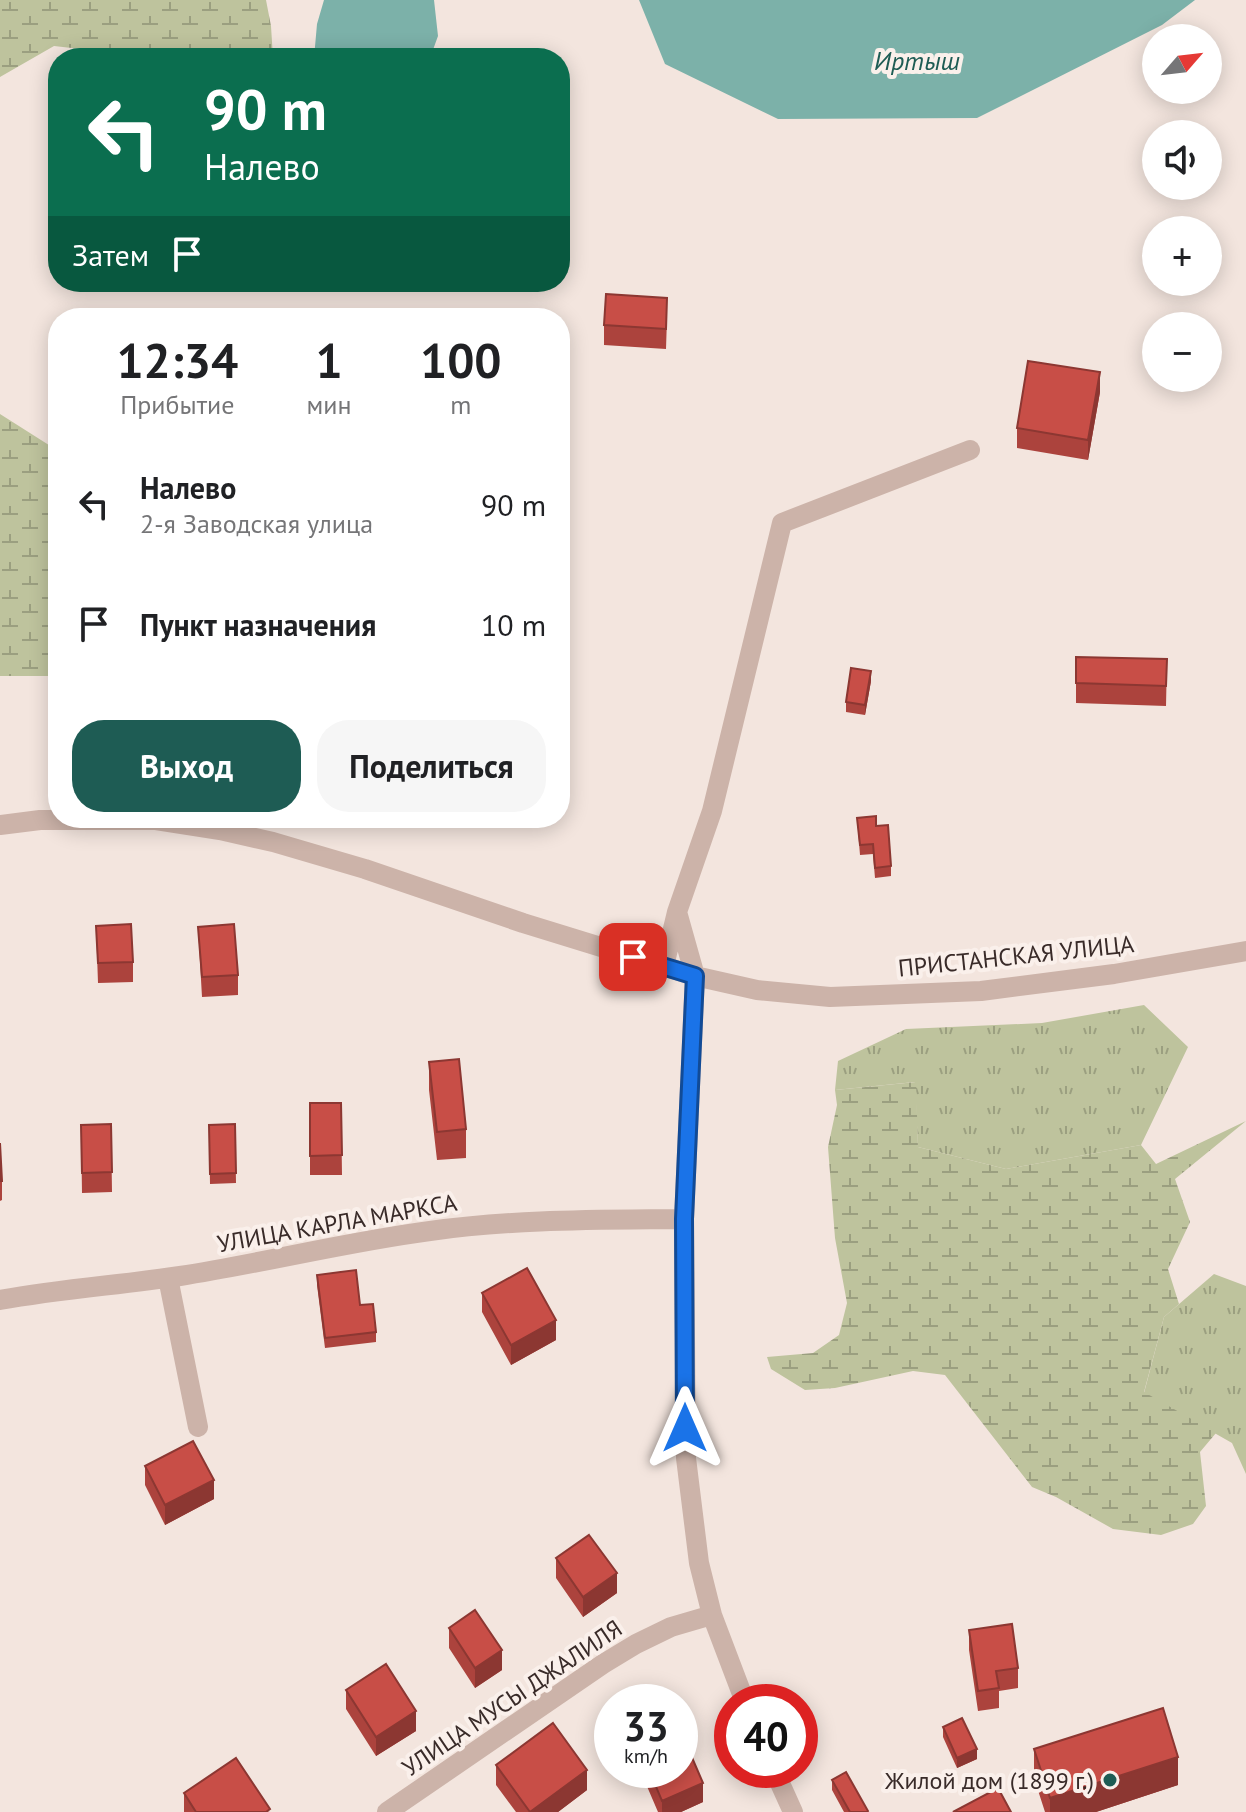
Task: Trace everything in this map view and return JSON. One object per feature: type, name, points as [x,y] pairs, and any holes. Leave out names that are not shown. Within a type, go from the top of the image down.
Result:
[{"type":"street","points":[[664,966],[677,912],[712,811],[782,523],[970,450]]},
{"type":"street","name":"ПРИСТАНСКАЯ УЛИЦА","points":[[0,825],[48,820]]},
{"type":"street","name":"ПРИСТАНСКАЯ УЛИЦА","points":[[207,828],[273,842],[365,869],[523,923],[695,976],[757,990],[830,997],[981,991],[1114,974],[1246,951]]},
{"type":"street","points":[[677,912],[695,976],[684,1219],[686,1458],[699,1563],[712,1615],[738,1684]]},
{"type":"street","name":"УЛИЦА КАРЛА МАРКСА","points":[[0,1300],[168,1278],[431,1231],[539,1220],[684,1219]]},
{"type":"street","points":[[168,1278],[198,1427]]},
{"type":"street","name":"УЛИЦА МУСЫ ДЖАЛИЛЯ","points":[[387,1812],[603,1664],[671,1627],[712,1615]]},
{"type":"street","points":[[782,1788],[793,1812]]},
{"type":"green space","points":[[0,0],[266,0],[272,48],[54,46],[0,77]]},
{"type":"green space","points":[[0,414],[48,444],[48,676],[0,676]]},
{"type":"green space","points":[[1144,1005],[1188,1047],[1141,1145],[1006,1169],[918,1147],[915,1082],[835,1090],[838,1061],[906,1029],[1042,1023]]},
{"type":"green space","points":[[916,1082],[918,1147],[1006,1169],[1141,1145],[1156,1164],[1246,1121],[1175,1179],[1190,1222],[1168,1269],[1179,1304],[1164,1317],[1144,1392],[1216,1433],[1200,1452],[1206,1506],[1193,1524],[1161,1535],[1113,1529],[1032,1487],[945,1375],[913,1371],[835,1388],[805,1390],[771,1369],[767,1357],[813,1353],[839,1335],[847,1303],[835,1238],[828,1147],[837,1105],[835,1090]]},
{"type":"green space","points":[[1214,1274],[1246,1286],[1246,1474],[1232,1443],[1144,1393],[1164,1317]]},
{"type":"water","points":[[324,0],[434,0],[438,36],[434,48],[315,48]]},
{"type":"water","name":"Иртыш","points":[[639,0],[1195,0],[1163,24],[1142,24],[1142,35],[977,118],[778,119],[665,64]]},
{"type":"building","points":[[606,294],[667,298],[666,329],[604,325]]},
{"type":"building","points":[[1028,361],[1100,372],[1088,440],[1017,428]]},
{"type":"building","points":[[1076,657],[1167,659],[1166,686],[1076,683]]},
{"type":"building","points":[[851,668],[871,671],[865,705],[846,702]]},
{"type":"building","points":[[876,816],[876,826],[888,825],[891,866],[875,868],[873,844],[860,845],[857,818]]},
{"type":"building","points":[[131,924],[133,962],[98,963],[96,926]]},
{"type":"building","points":[[234,924],[238,975],[202,977],[198,927]]},
{"type":"building","points":[[459,1059],[466,1129],[437,1132],[429,1062]]},
{"type":"building","points":[[310,1103],[341,1103],[342,1155],[310,1156]]},
{"type":"building","points":[[111,1124],[112,1172],[82,1173],[81,1125]]},
{"type":"building","points":[[235,1124],[236,1173],[210,1174],[209,1125]]},
{"type":"building","points":[[527,1268],[556,1320],[511,1345],[482,1293]]},
{"type":"building","points":[[356,1270],[360,1305],[373,1304],[376,1332],[325,1338],[317,1275]]},
{"type":"building","points":[[193,1441],[214,1480],[165,1505],[145,1466]]},
{"type":"building","points":[[589,1535],[617,1573],[583,1597],[556,1558]]},
{"type":"building","points":[[475,1610],[502,1650],[475,1668],[449,1628]]},
{"type":"building","points":[[1012,1624],[1018,1668],[996,1671],[999,1688],[978,1691],[969,1630]]},
{"type":"building","points":[[386,1664],[416,1711],[376,1737],[346,1690]]},
{"type":"building","points":[[1163,1708],[1178,1757],[1050,1798],[1034,1749]]},
{"type":"building","points":[[962,1718],[977,1749],[957,1758],[943,1727]]},
{"type":"building","points":[[553,1723],[587,1770],[530,1812],[496,1765]]},
{"type":"building","points":[[236,1758],[270,1809],[266,1812],[196,1812],[184,1793]]},
{"type":"building","points":[[846,1772],[867,1812],[850,1812],[832,1780]]},
{"type":"building","points":[[657,1788],[692,1788],[662,1801]]},
{"type":"building","points":[[998,1788],[1011,1812],[953,1812]]},
{"type":"place","name":"Жилой дом (1899 г.)","points":[[1110,1780]]},
{"type":"route","points":[[633,957],[695,976],[684,1219],[685,1428]]}]
